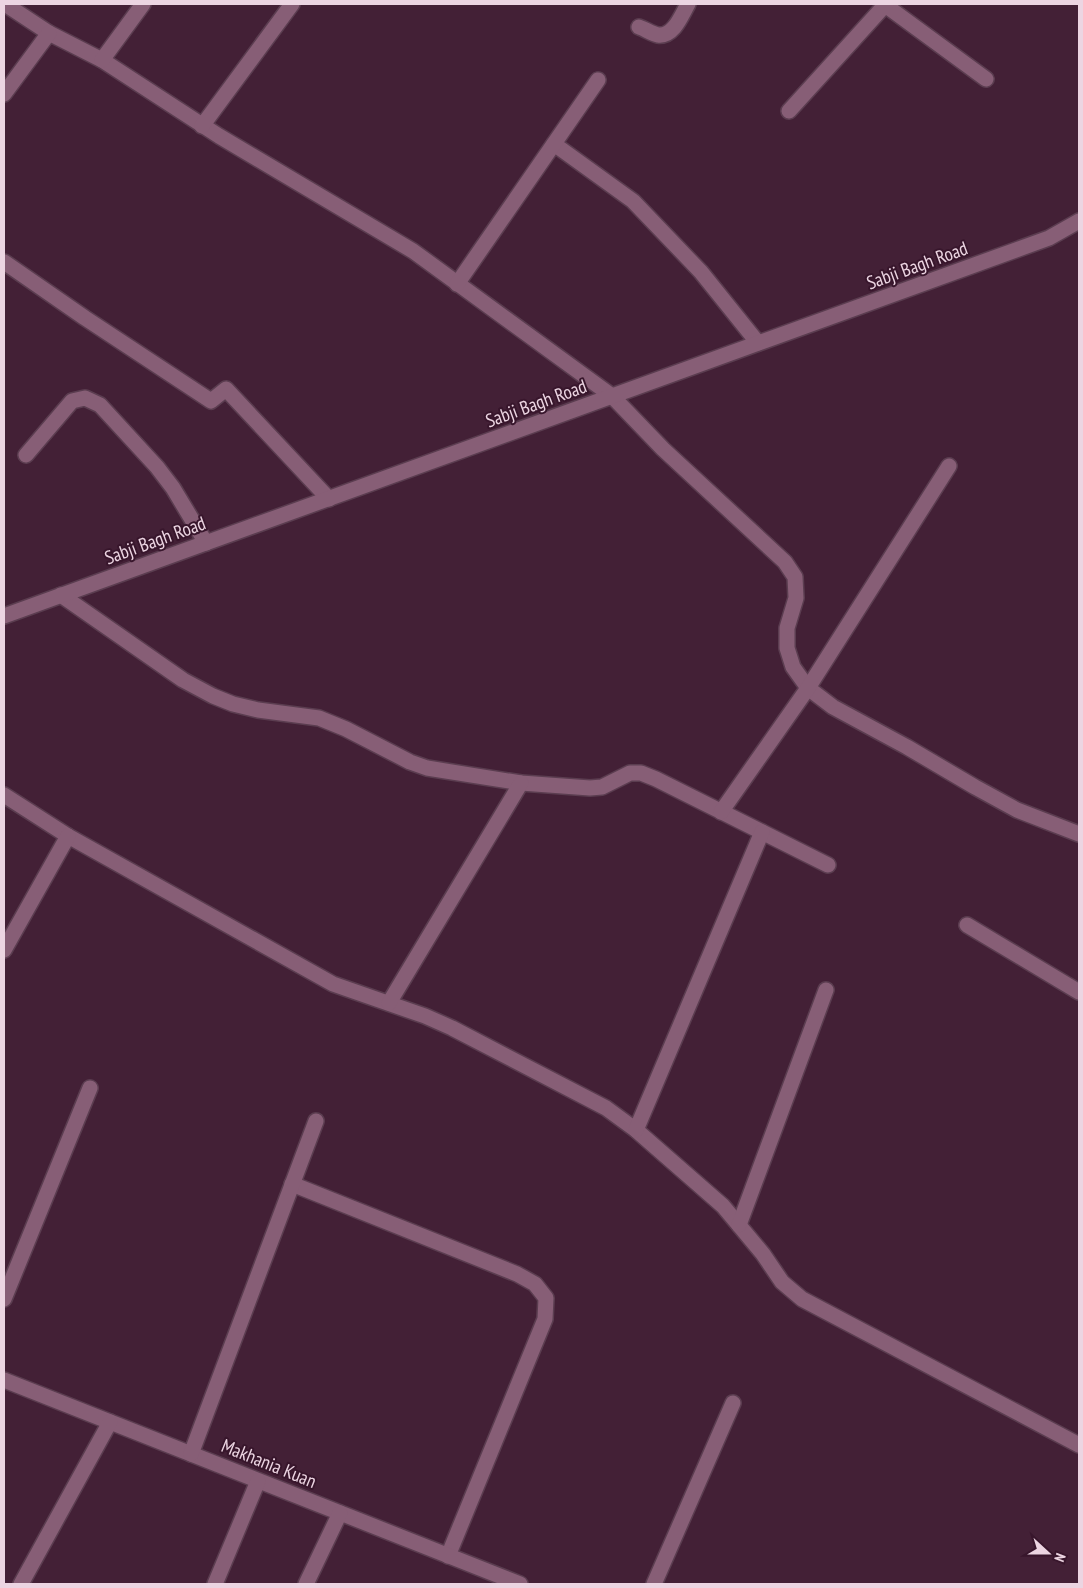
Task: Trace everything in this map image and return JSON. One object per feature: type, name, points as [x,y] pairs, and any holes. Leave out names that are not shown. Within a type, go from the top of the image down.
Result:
[{"type":"street","points":[[5,4],[50,32],[102,60],[202,126],[413,251],[612,396],[663,449],[785,562],[795,577],[796,598],[787,628],[786,648],[793,666],[808,688],[833,707],[1017,810],[1079,834]]},
{"type":"street","points":[[102,60],[143,4]]},
{"type":"street","points":[[202,126],[292,4]]},
{"type":"street","points":[[639,27],[659,35],[667,34],[674,28],[688,4]]},
{"type":"street","points":[[789,111],[886,4],[986,79]]},
{"type":"street","points":[[4,94],[50,32]]},
{"type":"street","points":[[457,284],[598,80]]},
{"type":"street","points":[[554,144],[633,202],[673,241],[702,272],[758,343]]},
{"type":"street","name":"Sabji Bagh Road","points":[[4,616],[1048,238],[1079,221]]},
{"type":"street","points":[[4,262],[211,401],[226,389],[329,499]]},
{"type":"street","points":[[26,455],[72,402],[84,398],[100,405],[157,467],[173,488],[206,543]]},
{"type":"street","points":[[721,812],[808,688],[949,466]]},
{"type":"street","points":[[62,596],[184,680],[213,696],[234,704],[258,710],[319,718],[346,729],[410,762],[427,768],[521,783],[602,787],[630,773],[641,774],[656,779],[828,865]]},
{"type":"street","points":[[388,1003],[521,783]]},
{"type":"street","points":[[4,795],[68,836],[333,984],[425,1016],[452,1028],[606,1108],[636,1130],[723,1206],[763,1254],[782,1282],[802,1299],[1079,1444]]},
{"type":"street","points":[[636,1130],[762,832]]},
{"type":"street","points":[[4,950],[68,836]]},
{"type":"street","points":[[967,924],[1079,992]]},
{"type":"street","points":[[739,1224],[826,990]]},
{"type":"street","points":[[4,1299],[90,1088]]},
{"type":"street","points":[[191,1454],[316,1121]]},
{"type":"street","points":[[292,1184],[517,1274],[535,1284],[546,1298],[545,1319],[448,1556]]},
{"type":"street","name":"Makhania Kuan","points":[[4,1380],[520,1584]]},
{"type":"street","points":[[654,1584],[733,1403]]},
{"type":"street","points":[[21,1584],[110,1422]]},
{"type":"street","points":[[215,1584],[258,1480]]},
{"type":"street","points":[[306,1584],[340,1513]]}]
